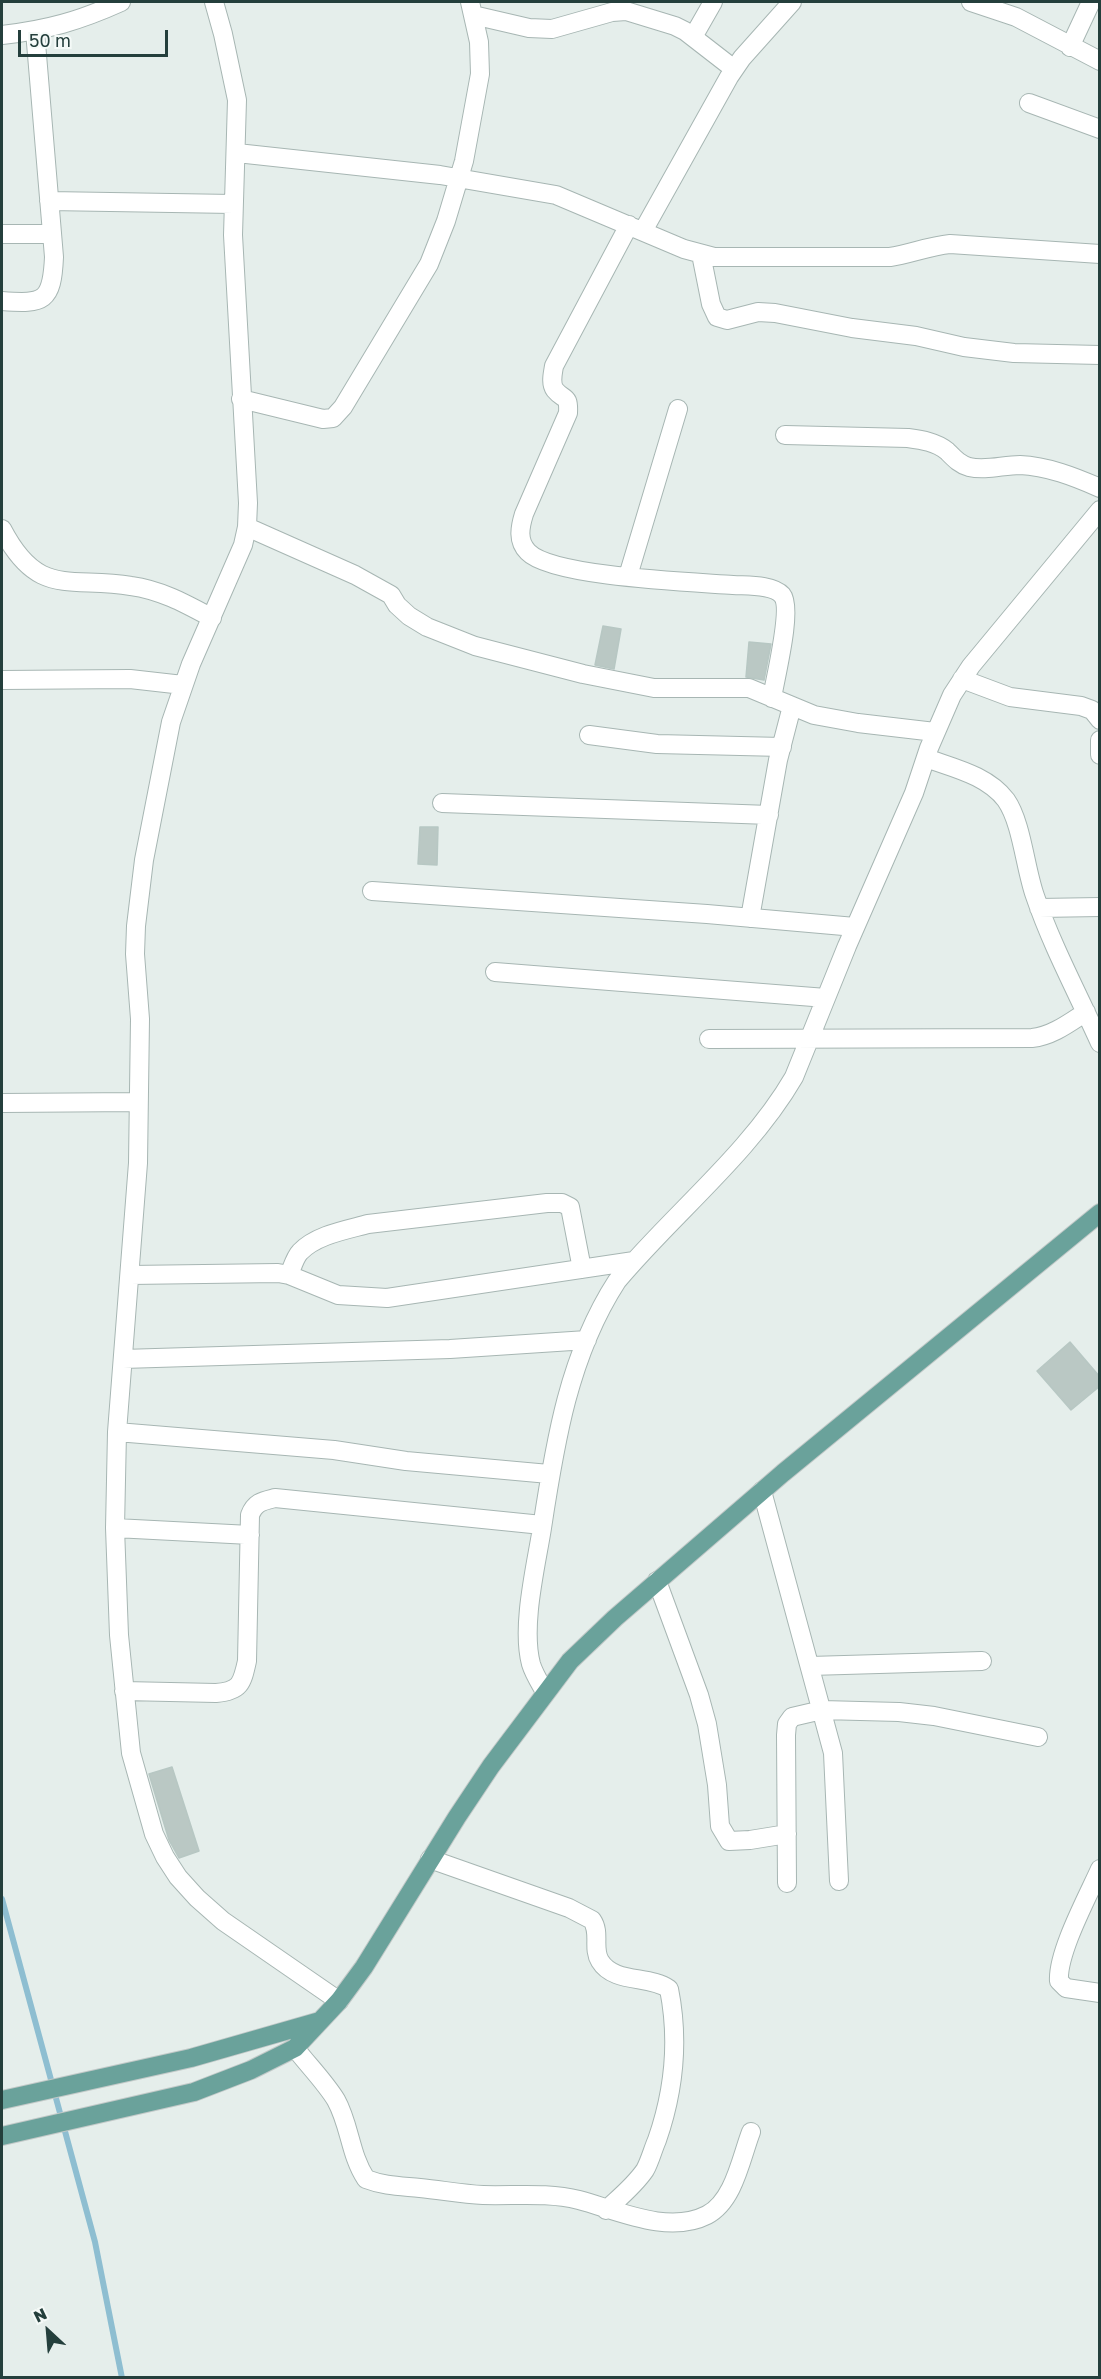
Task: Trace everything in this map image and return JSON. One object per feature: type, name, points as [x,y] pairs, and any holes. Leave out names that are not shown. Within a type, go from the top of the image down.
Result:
[{"type":"main road","points":[[2,2136],[194,2092],[251,2070],[295,2048],[339,2001],[364,1967],[430,1859],[491,1766],[570,1661],[657,1581],[762,1491],[1100,1213]]},
{"type":"main road","points":[[2,2100],[191,2058],[320,2021]]},
{"type":"street","points":[[2,35],[34,31],[91,16],[121,2]]},
{"type":"street","points":[[214,2],[237,100],[237,153],[233,204],[248,503],[247,527],[243,545],[183,685],[171,722],[144,860],[136,926],[135,954],[140,1019],[138,1163],[117,1432],[115,1528],[117,1606],[123,1691],[131,1753],[154,1834],[178,1877],[223,1921],[339,2001]]},
{"type":"street","points":[[693,37],[713,2]]},
{"type":"street","points":[[771,698],[783,637],[785,602],[781,594],[773,589],[751,586],[584,571],[536,559],[526,551],[520,540],[524,514],[568,413],[565,396],[556,390],[552,381],[554,366],[734,69],[792,2]]},
{"type":"street","points":[[971,2],[1018,9],[1070,47],[1100,62]]},
{"type":"street","points":[[1070,47],[1091,2]]},
{"type":"street","points":[[471,8],[530,28],[552,29],[612,12],[626,11],[675,26],[734,69]]},
{"type":"street","points":[[241,399],[323,419],[333,418],[343,407],[429,264],[440,239],[464,161],[480,74],[479,42],[471,8]]},
{"type":"street","points":[[2,301],[28,303],[38,301],[51,287],[54,272],[34,31]]},
{"type":"street","points":[[1029,103],[1100,129]]},
{"type":"street","points":[[237,153],[458,178],[556,195],[701,254],[735,258],[890,257],[908,255],[935,245],[950,244],[1100,254]]},
{"type":"street","points":[[49,201],[233,204]]},
{"type":"street","points":[[2,234],[52,234]]},
{"type":"street","points":[[701,254],[711,304],[717,316],[727,321],[750,314],[775,313],[852,328],[916,336],[964,347],[1014,353],[1100,355]]},
{"type":"street","points":[[628,576],[678,409]]},
{"type":"street","points":[[785,435],[908,438],[927,441],[969,467],[1020,465],[1038,467],[1065,474],[1100,488]]},
{"type":"street","points":[[545,1692],[531,1663],[528,1644],[531,1596],[549,1474],[562,1411],[603,1302],[634,1261],[765,1121],[794,1077],[855,927],[914,793],[952,695],[962,679],[1100,510]]},
{"type":"street","points":[[247,527],[372,584],[391,595],[397,605],[409,616],[428,627],[475,646],[583,674],[654,688],[749,688],[814,715],[834,720],[936,732]]},
{"type":"street","points":[[2,529],[11,546],[23,561],[35,572],[44,576],[60,580],[129,585],[149,589],[168,595],[212,618]]},
{"type":"street","points":[[2,680],[130,679],[183,685]]},
{"type":"street","points":[[962,679],[1010,697],[1081,706],[1092,710],[1100,720]]},
{"type":"street","points":[[750,918],[782,747],[792,706]]},
{"type":"street","points":[[589,735],[657,744],[782,747]]},
{"type":"street","points":[[1100,740],[1100,755]]},
{"type":"street","points":[[926,758],[969,773],[989,784],[1005,800],[1015,817],[1026,869],[1039,908],[1100,1043]]},
{"type":"street","points":[[442,803],[769,815]]},
{"type":"street","points":[[372,891],[855,927]]},
{"type":"street","points":[[1039,908],[1100,907]]},
{"type":"street","points":[[495,972],[826,998]]},
{"type":"street","points":[[709,1039],[1032,1038],[1042,1037],[1056,1031],[1086,1012]]},
{"type":"street","points":[[2,1103],[138,1102]]},
{"type":"street","points":[[290,1275],[299,1253],[329,1235],[346,1230],[368,1224],[547,1203],[562,1203],[570,1207],[582,1269]]},
{"type":"street","points":[[130,1275],[290,1275],[338,1295],[387,1298],[634,1261]]},
{"type":"street","points":[[123,1359],[450,1349],[587,1340]]},
{"type":"street","points":[[117,1432],[334,1450],[406,1461],[549,1474]]},
{"type":"street","points":[[762,1491],[833,1753],[839,1881]]},
{"type":"street","points":[[123,1691],[216,1692],[230,1691],[239,1686],[247,1661],[249,1535],[250,1515],[254,1506],[275,1498],[542,1526]]},
{"type":"street","points":[[115,1528],[249,1535]]},
{"type":"street","points":[[657,1581],[699,1695],[707,1725],[717,1785],[720,1826],[723,1834],[729,1841],[787,1834]]},
{"type":"street","points":[[810,1666],[982,1661]]},
{"type":"street","points":[[787,1883],[787,1724],[792,1718],[822,1710],[916,1714],[1038,1737]]},
{"type":"street","points":[[430,1859],[569,1908],[592,1920],[597,1934],[598,1958],[606,1969],[644,1981],[660,1983],[669,1989],[673,2014],[674,2067],[666,2112],[645,2169],[628,2191],[606,2210]]},
{"type":"street","points":[[1100,1869],[1071,1934],[1058,1971],[1059,1981],[1066,1988],[1100,1993]]},
{"type":"street","points":[[295,2048],[336,2100],[358,2167],[366,2179],[393,2187],[439,2189],[462,2193],[555,2195],[579,2200],[606,2210],[661,2221],[688,2222],[708,2214],[724,2201],[751,2132]]},
{"type":"building","points":[[603,626],[621,629],[614,669],[595,665]]},
{"type":"building","points":[[749,642],[771,644],[764,680],[746,677]]},
{"type":"building","points":[[420,827],[438,827],[437,865],[418,864]]},
{"type":"building","points":[[1070,1342],[1100,1377],[1100,1386],[1071,1410],[1037,1371]]},
{"type":"building","points":[[172,1767],[199,1851],[179,1858],[169,1840],[149,1774]]},
{"type":"waterway","points":[[2,1899],[95,2242],[122,2378]]}]
